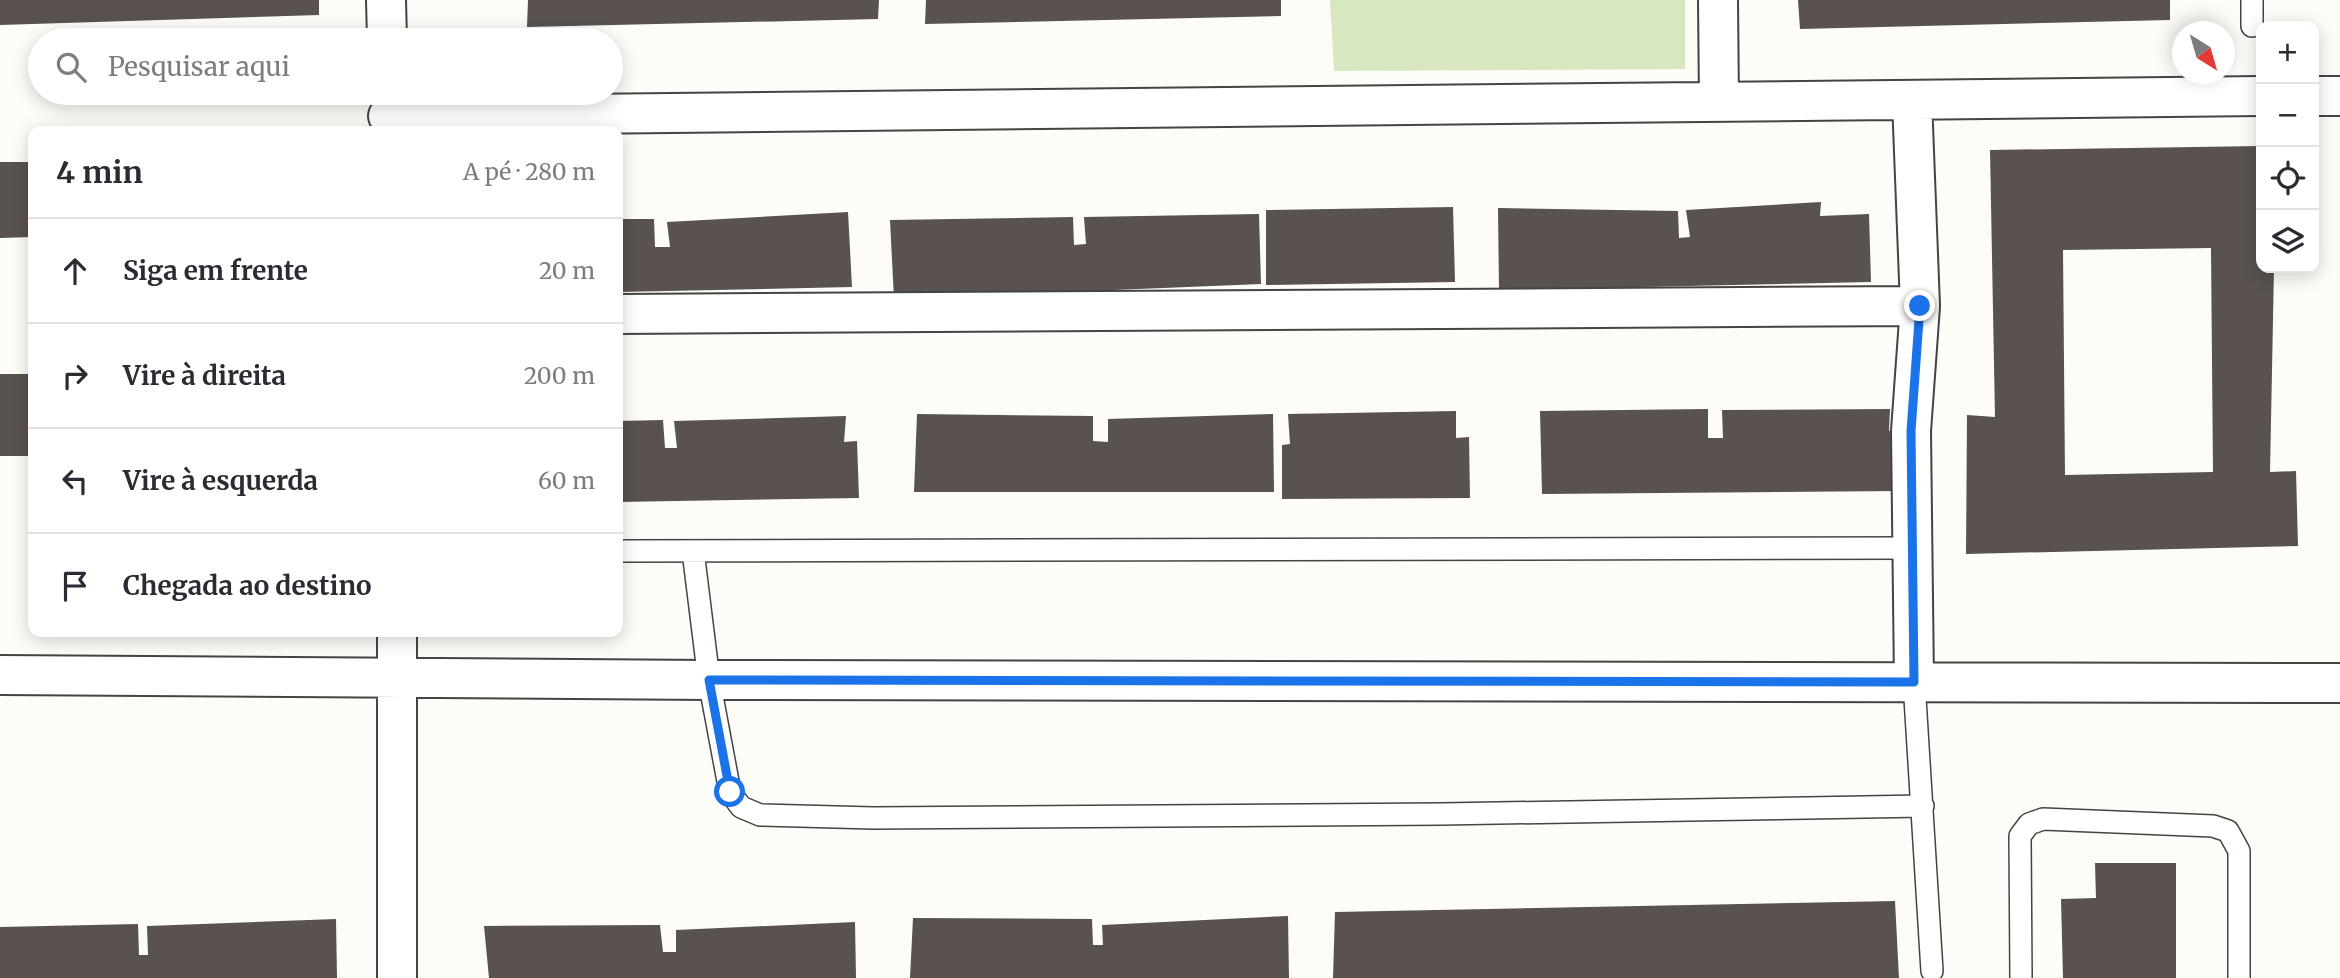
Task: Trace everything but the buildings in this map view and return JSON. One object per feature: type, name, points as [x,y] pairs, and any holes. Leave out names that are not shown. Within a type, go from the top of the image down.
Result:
[{"type":"street","points":[[386,0],[387,28]]},
{"type":"street","points":[[1718,0],[1719,102]]},
{"type":"street","points":[[388,113],[2256,96]]},
{"type":"street","points":[[2319,96],[2340,96]]},
{"type":"street","points":[[1912,100],[1920,306],[1911,431],[1914,682]]},
{"type":"street","points":[[623,314],[1920,306]]},
{"type":"street","points":[[397,637],[397,978]]},
{"type":"street","points":[[0,676],[2340,683]]},
{"type":"lane","points":[[2252,0],[2252,26]]},
{"type":"lane","points":[[623,551],[1913,548]]},
{"type":"lane","points":[[693,551],[709,680],[730,792],[741,807],[760,815],[873,818],[1442,814],[1923,806]]},
{"type":"lane","points":[[1914,682],[1932,971]]},
{"type":"lane","points":[[2021,978],[2020,836],[2029,824],[2043,819],[2213,826],[2228,831],[2239,851],[2239,978]]},
{"type":"green space","points":[[1330,0],[1685,0],[1685,69],[1334,71]]},
{"type":"route","points":[[730,792],[709,680],[1914,682],[1911,431],[1920,306]]}]
